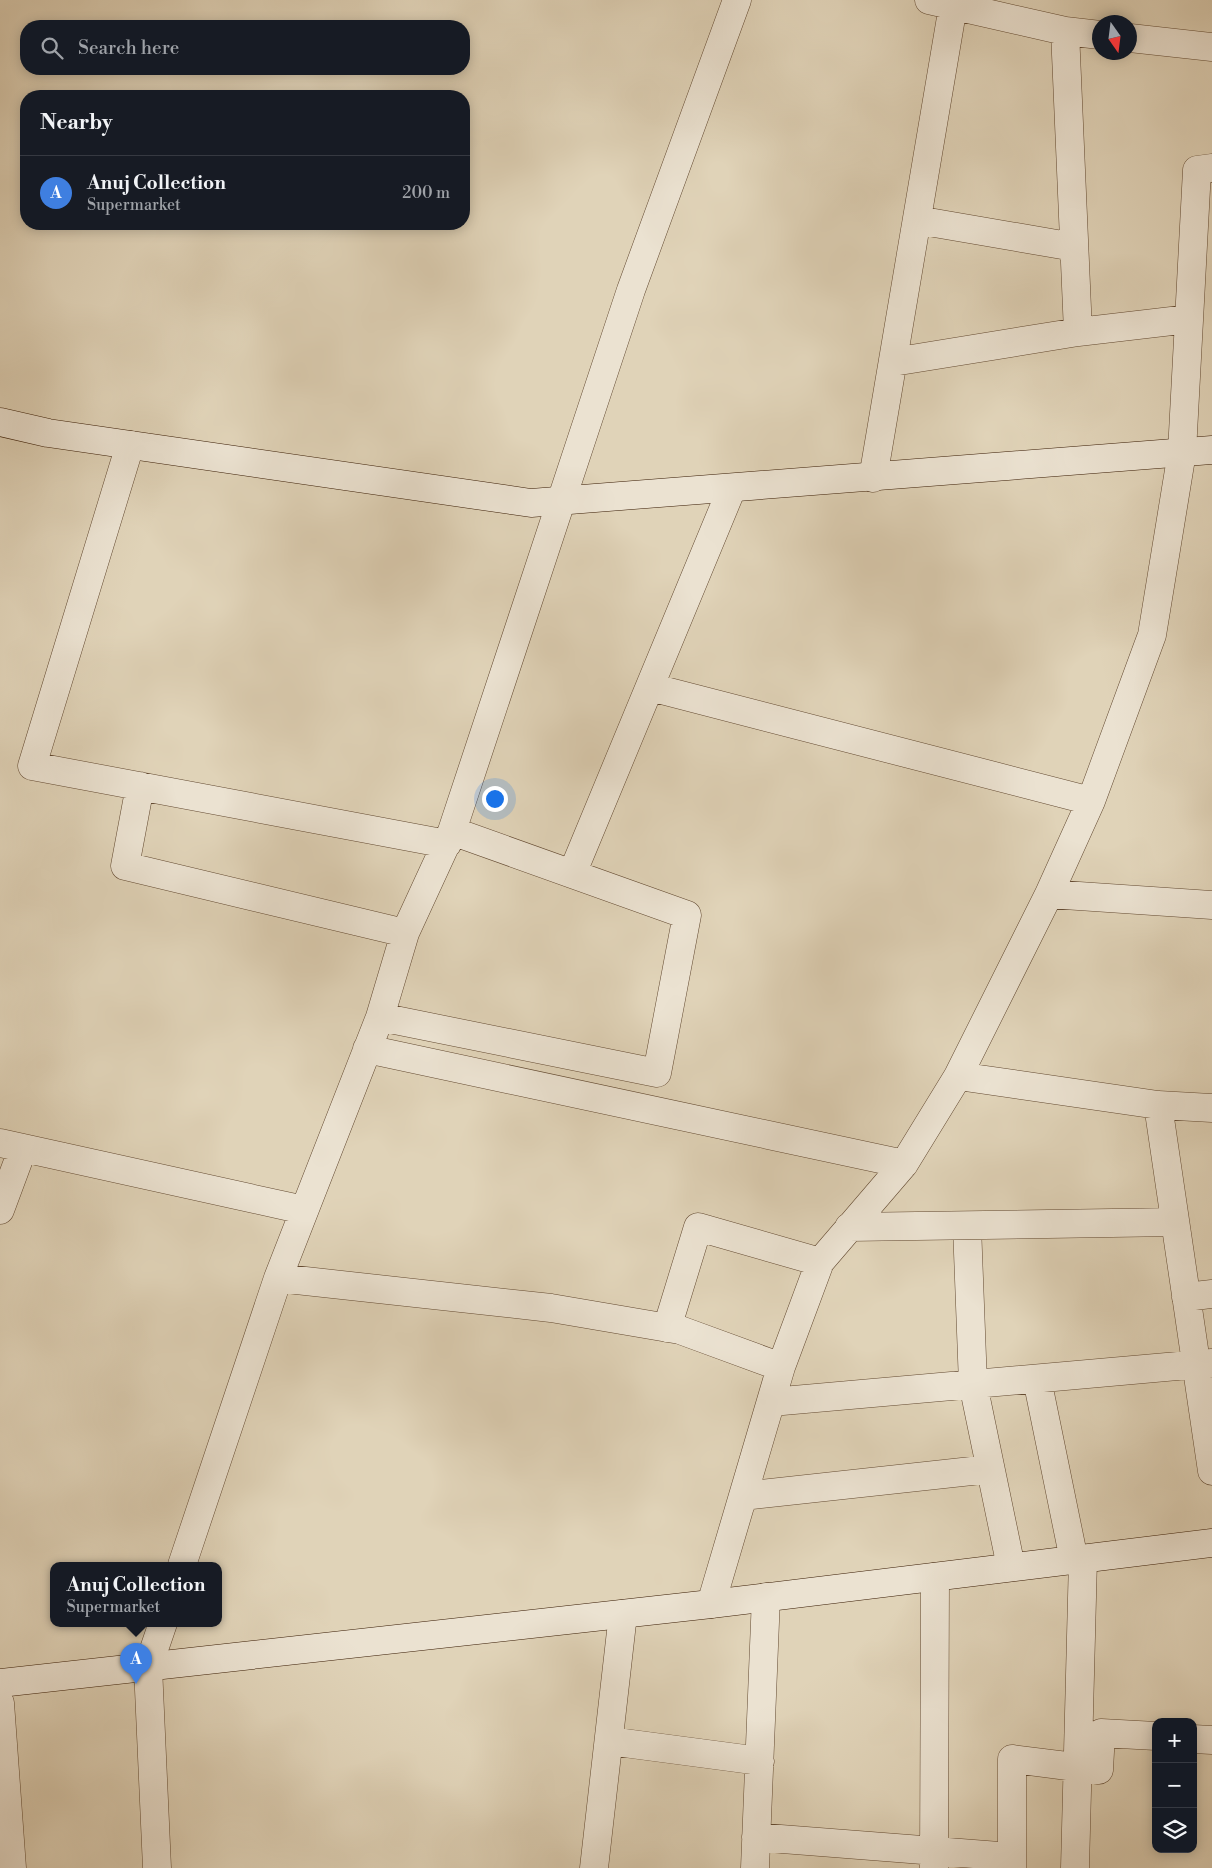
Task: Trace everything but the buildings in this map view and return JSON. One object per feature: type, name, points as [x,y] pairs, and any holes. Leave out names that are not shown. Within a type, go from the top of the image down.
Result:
[{"type":"street","points":[[183,1562],[278,1278],[380,1017],[405,933],[449,837],[631,290],[737,0]]},
{"type":"street","points":[[873,478],[917,220],[946,2],[1066,31],[1092,34]]},
{"type":"street","points":[[1066,31],[1078,332]]},
{"type":"street","points":[[1137,39],[1212,47]]},
{"type":"street","points":[[711,1604],[781,1367],[820,1262],[904,1164],[958,1076],[1049,894],[1091,801],[1152,635],[1182,452],[1197,170],[1212,168]]},
{"type":"street","points":[[917,220],[1074,247]]},
{"type":"street","points":[[893,362],[1078,332],[1189,319]]},
{"type":"street","points":[[0,422],[48,433],[531,504],[562,500],[873,478],[1212,450]]},
{"type":"street","points":[[130,445],[32,766],[140,786],[449,837],[572,874],[687,915],[657,1073],[380,1017]]},
{"type":"street","points":[[572,874],[732,488]]},
{"type":"street","points":[[650,688],[1091,801]]},
{"type":"street","points":[[140,786],[125,866],[405,933]]},
{"type":"street","points":[[1049,894],[1212,905]]},
{"type":"street","points":[[367,1049],[904,1164]]},
{"type":"street","points":[[958,1076],[1158,1105],[1212,1108]]},
{"type":"street","points":[[1158,1105],[1175,1222],[1199,1296],[1212,1471]]},
{"type":"street","points":[[0,1210],[11,1145],[304,1210]]},
{"type":"street","points":[[849,1227],[1175,1222]]},
{"type":"street","points":[[968,1226],[973,1384],[1011,1567]]},
{"type":"street","points":[[668,1328],[698,1227],[820,1262]]},
{"type":"street","points":[[278,1278],[551,1308],[680,1330],[781,1367]]},
{"type":"street","points":[[771,1402],[1204,1364]]},
{"type":"street","points":[[1037,1378],[1078,1559],[1075,1868]]},
{"type":"street","points":[[743,1496],[990,1469]]},
{"type":"street","points":[[0,1683],[711,1604],[1212,1543]]},
{"type":"street","points":[[934,1859],[935,1576]]},
{"type":"street","points":[[755,1868],[766,1597]]},
{"type":"street","points":[[594,1868],[623,1614]]},
{"type":"street","points":[[157,1868],[148,1666],[162,1627]]},
{"type":"street","points":[[0,1703],[12,1868]]},
{"type":"street","points":[[756,1837],[934,1859],[1012,1862],[1012,1759],[1099,1770],[1101,1733],[1152,1736]]},
{"type":"street","points":[[1197,1739],[1212,1740]]},
{"type":"street","points":[[608,1741],[760,1761]]},
{"type":"place","name":"Anuj Collection","points":[[136,1684]]}]
